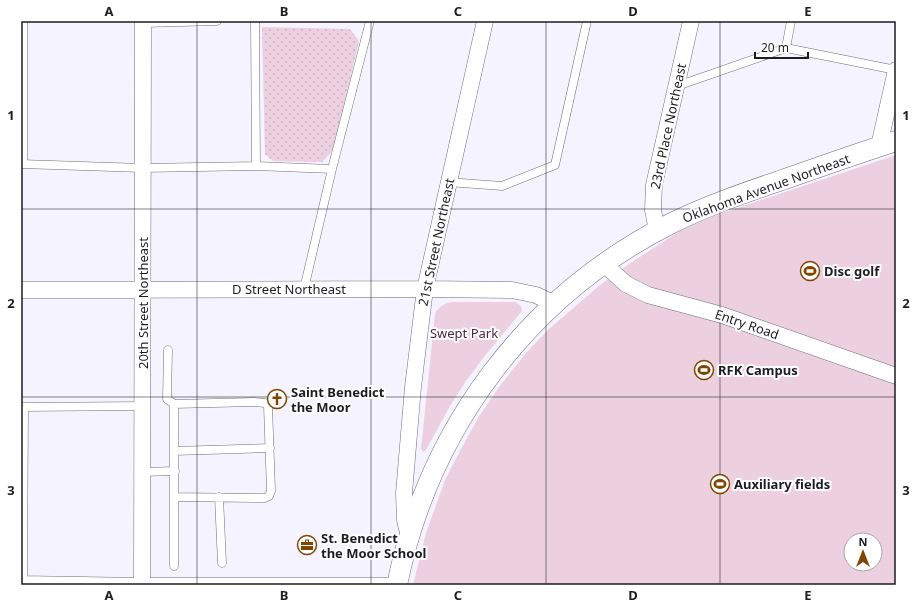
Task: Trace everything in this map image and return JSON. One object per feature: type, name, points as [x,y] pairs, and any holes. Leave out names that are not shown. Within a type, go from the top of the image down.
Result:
[{"type":"street","name":"21st Street Northeast","points":[[397,583],[408,537],[404,493],[413,387],[425,289],[484,21]]},
{"type":"street","name":"23rd Place Northeast","points":[[658,231],[653,210],[653,192],[691,21]]},
{"type":"street","name":"20th Street Northeast","points":[[142,584],[143,22]]},
{"type":"street","points":[[888,144],[896,70]]},
{"type":"street","name":"Oklahoma Avenue Northeast","points":[[408,537],[434,468],[464,414],[484,384],[506,355],[533,325],[590,274],[658,231],[685,217],[721,202],[888,144]]},
{"type":"street","name":"Entry Road","points":[[604,264],[626,284],[648,294],[722,315],[896,376]]},
{"type":"street","name":"D Street Northeast","points":[[21,290],[425,289],[519,291],[536,294],[555,304]]},
{"type":"lane","points":[[23,21],[22,164],[143,168],[256,166],[332,170]]},
{"type":"lane","points":[[143,22],[217,21]]},
{"type":"lane","points":[[254,21],[256,166]]},
{"type":"lane","points":[[304,289],[332,170],[370,21]]},
{"type":"lane","points":[[448,182],[502,186],[555,165],[587,21]]},
{"type":"lane","points":[[786,48],[791,21]]},
{"type":"lane","points":[[677,86],[786,48],[896,70]]},
{"type":"lane","points":[[168,350],[168,400],[174,404],[264,403],[268,406],[270,448],[271,491],[269,496],[265,498],[174,496]]},
{"type":"lane","points":[[174,404],[174,566]]},
{"type":"lane","points":[[143,406],[22,407],[22,580],[142,584],[397,583]]},
{"type":"lane","points":[[174,451],[270,448]]},
{"type":"lane","points":[[142,472],[174,471]]},
{"type":"lane","points":[[219,497],[222,563]]},
{"type":"green space","points":[[262,27],[350,29],[359,41],[333,150],[322,162],[273,161],[265,154]]},
{"type":"green space","name":"RFK Campus","points":[[896,155],[896,585],[413,585],[426,533],[445,480],[478,418],[499,387],[526,353],[549,329],[600,285],[629,264],[692,223]]},
{"type":"green space","name":"Swept Park","points":[[515,302],[521,306],[522,311],[466,381],[450,406],[426,450],[423,452],[421,449],[435,314],[438,309],[446,303]]},
{"type":"place","name":"Disc golf","points":[[810,271]]},
{"type":"place","name":"RFK Campus","points":[[704,370]]},
{"type":"place","name":"Saint Benedict the Moor","points":[[277,399]]},
{"type":"place","name":"Auxiliary fields","points":[[720,484]]},
{"type":"place","name":"St. Benedict the Moor School","points":[[307,545]]}]
